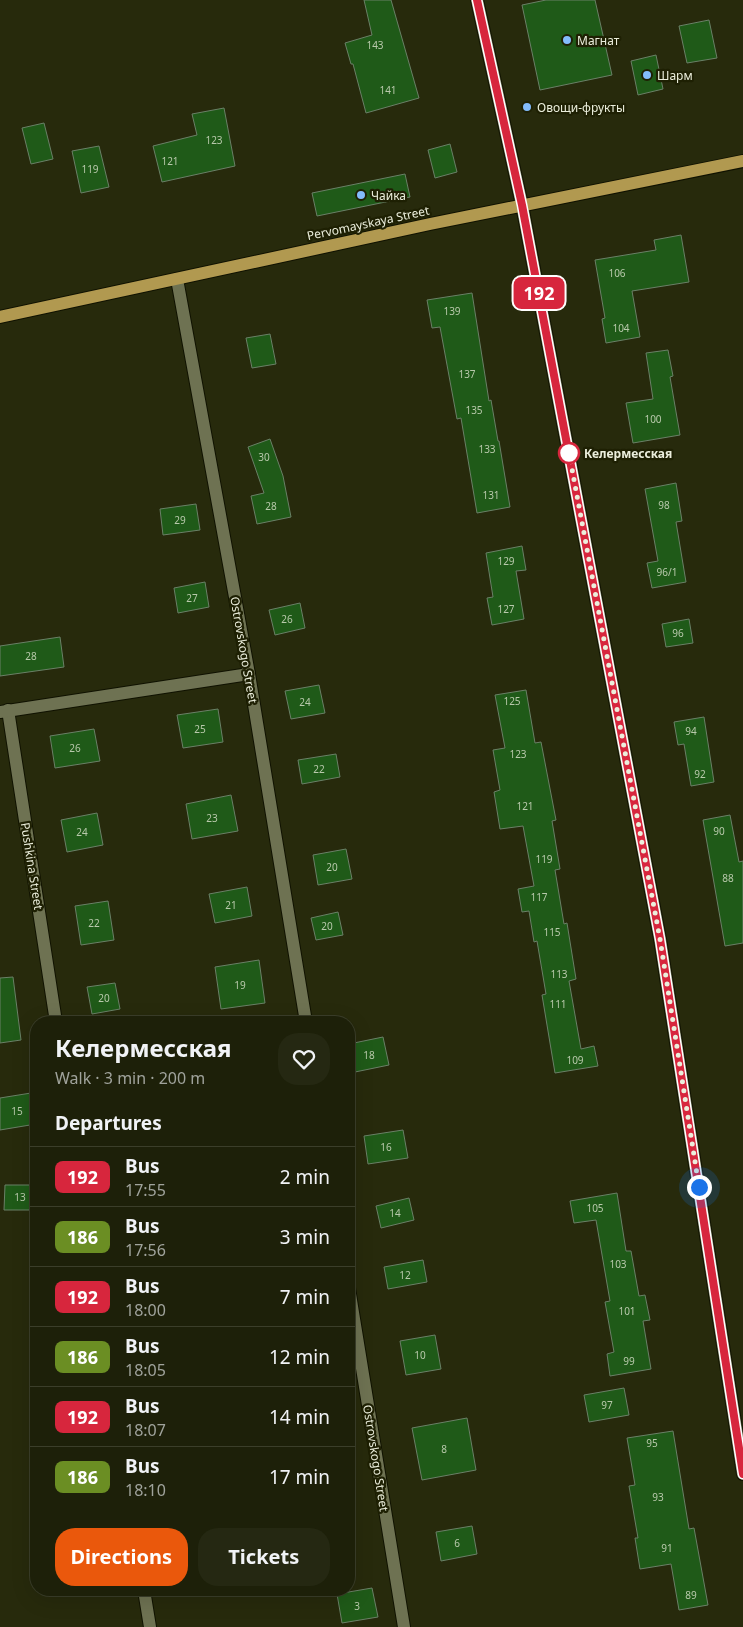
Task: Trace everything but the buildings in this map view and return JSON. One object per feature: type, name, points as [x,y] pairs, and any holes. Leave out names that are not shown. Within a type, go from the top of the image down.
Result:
[{"type":"main road","name":"Pervomayskaya Street","points":[[0,317],[522,205],[743,160]]},
{"type":"street","points":[[477,0],[522,205],[660,939],[743,1474]]},
{"type":"street","name":"Ostrovskogo Street","points":[[177,279],[249,674],[305,1016]]},
{"type":"street","name":"Pushkina Street","points":[[55,1016],[4,711],[249,674]]},
{"type":"street","name":"Ostrovskogo Street","points":[[355,1325],[404,1627]]},
{"type":"street","points":[[145,1596],[150,1627]]},
{"type":"bus line","name":"192","points":[[477,0],[522,205],[660,939],[743,1474]]},
{"type":"place","name":"Магнат","points":[[567,40]]},
{"type":"place","name":"Шарм","points":[[647,75]]},
{"type":"place","name":"Овощи-фрукты","points":[[527,107]]},
{"type":"place","name":"Чайка","points":[[361,195]]},
{"type":"place","name":"Келермесская","points":[[569,453]]},
{"type":"route","points":[[569,453],[660,939],[699,1187]]}]
